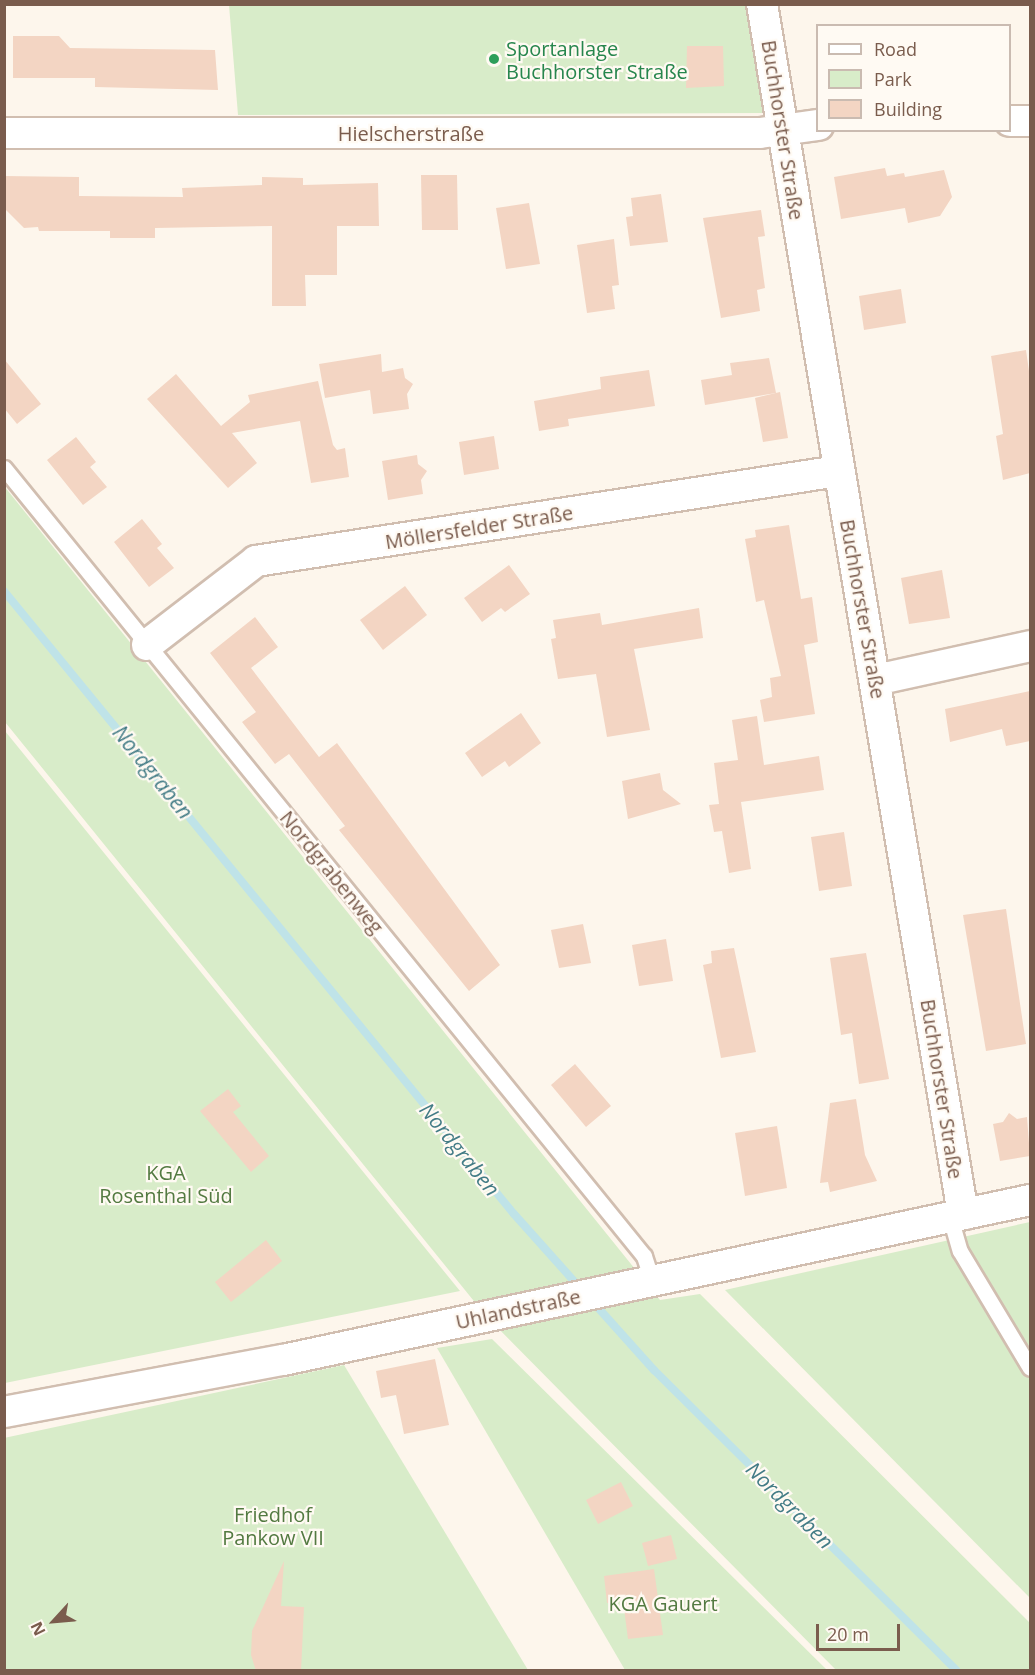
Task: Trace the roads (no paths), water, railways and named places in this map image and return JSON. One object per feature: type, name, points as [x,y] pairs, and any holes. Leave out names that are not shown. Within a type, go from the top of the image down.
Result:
[{"type":"street","name":"Buchhorster Straße","points":[[762,4],[838,471],[876,680],[956,1216]]},
{"type":"street","points":[[1011,121],[1030,121]]},
{"type":"street","name":"Hielscherstraße","points":[[4,133],[760,133],[816,125]]},
{"type":"street","name":"Möllersfelder Straße","points":[[147,645],[256,561],[838,471]]},
{"type":"street","points":[[876,680],[1030,646]]},
{"type":"street","name":"Uhlandstraße","points":[[4,1412],[283,1360],[1030,1200]]},
{"type":"lane","name":"Nordgrabenweg","points":[[4,468],[644,1256],[647,1281]]},
{"type":"lane","points":[[956,1216],[960,1251],[1030,1368]]},
{"type":"waterway","name":"Nordgraben","points":[[4,591],[514,1214],[581,1289]]},
{"type":"waterway","name":"Nordgraben","points":[[592,1301],[654,1370],[956,1670]]},
{"type":"place","name":"Sportanlage Buchhorster Straße","points":[[494,59]]},
{"type":"park label","name":"KGA Rosenthal Süd","points":[[166,1184]]},
{"type":"park label","name":"Friedhof Pankow VII","points":[[273,1526]]},
{"type":"park label","name":"KGA Gauert","points":[[663,1603]]}]
